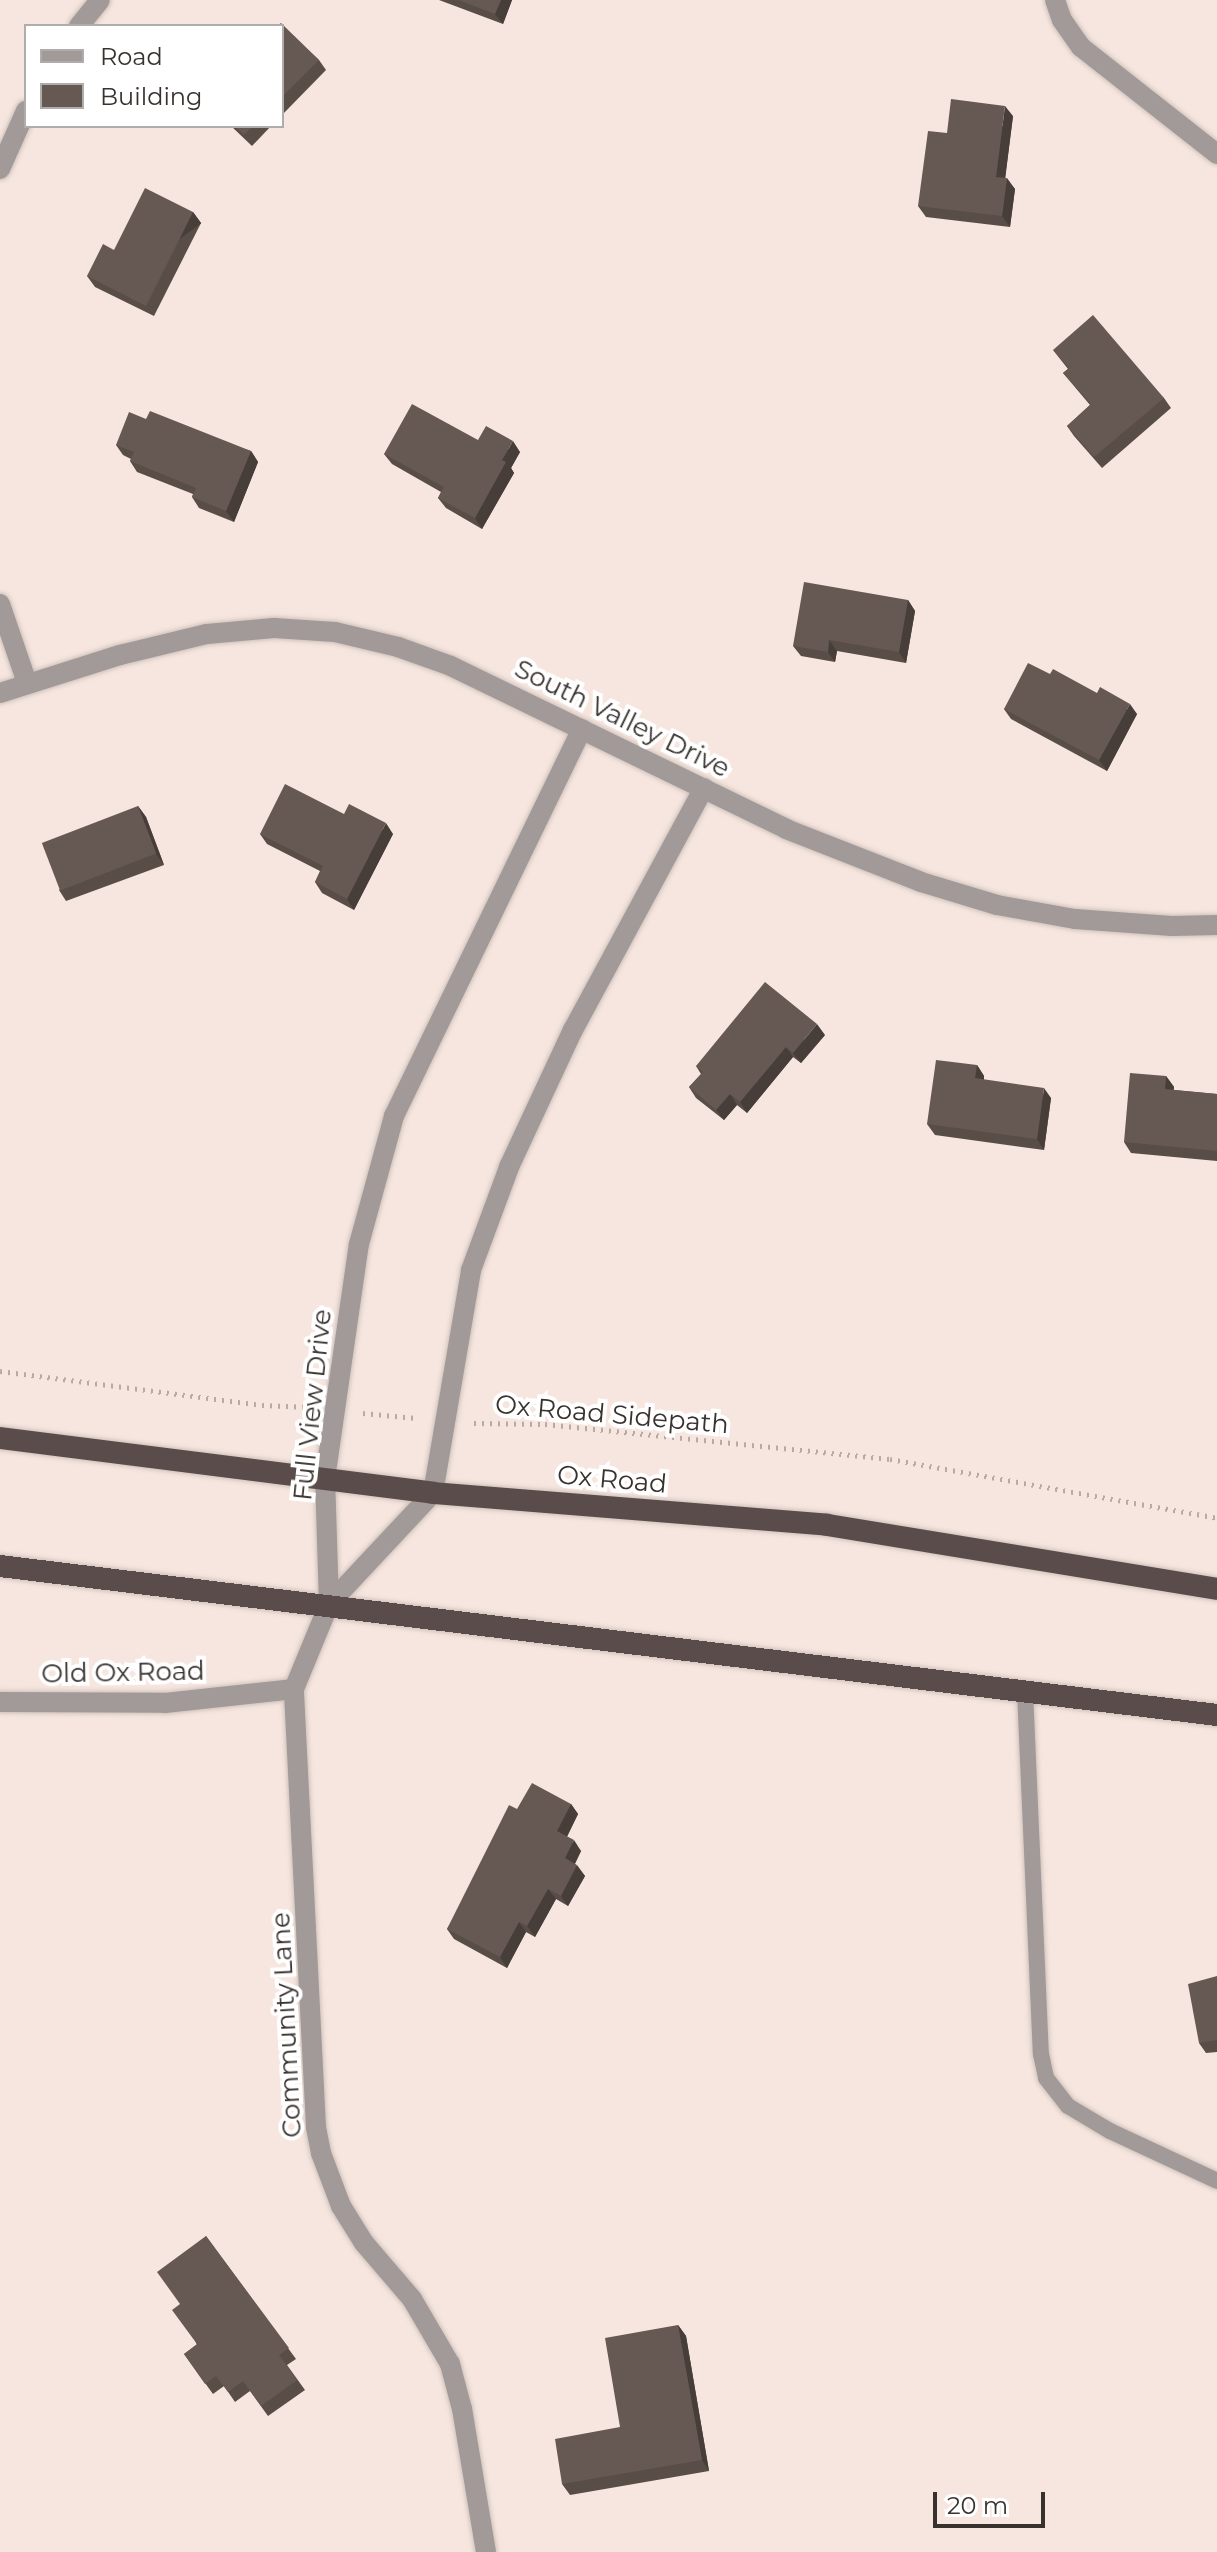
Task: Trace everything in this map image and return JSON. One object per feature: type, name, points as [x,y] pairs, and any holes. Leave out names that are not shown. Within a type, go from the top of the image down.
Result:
[{"type":"highway","name":"Ox Road","points":[[0,1438],[433,1493],[827,1525],[1217,1589]]},
{"type":"highway","points":[[0,1566],[1217,1715]]},
{"type":"street","points":[[81,24],[100,0]]},
{"type":"street","points":[[1055,0],[1062,20],[1081,47],[1217,154]]},
{"type":"street","points":[[0,169],[24,115]]},
{"type":"street","points":[[0,604],[27,683]]},
{"type":"street","name":"South Valley Drive","points":[[0,693],[120,655],[207,634],[274,628],[335,632],[398,647],[451,666],[786,829],[921,882],[997,905],[1075,919],[1172,926],[1217,925]]},
{"type":"street","name":"Full View Drive","points":[[329,1604],[325,1479],[359,1244],[394,1116],[582,729]]},
{"type":"street","points":[[329,1604],[433,1493],[471,1270],[509,1167],[573,1030],[704,788]]},
{"type":"street","name":"Community Lane","points":[[329,1604],[294,1689],[316,2127],[321,2153],[341,2206],[364,2243],[412,2299],[450,2364],[462,2409],[486,2552]]},
{"type":"street","name":"Old Ox Road","points":[[0,1702],[165,1703],[294,1689]]},
{"type":"lane","points":[[1025,1691],[1041,2054],[1046,2078],[1068,2106],[1110,2131],[1217,2181]]},
{"type":"path","name":"Ox Road Sidepath","points":[[0,1371],[262,1405],[492,1425],[545,1424],[890,1459],[1217,1518]]},
{"type":"building","points":[[458,0],[501,0],[495,14]]},
{"type":"building","points":[[284,26],[319,60],[284,95]]},
{"type":"building","points":[[951,99],[1005,106],[996,177],[1007,178],[1002,216],[918,206],[928,131],[947,133]]},
{"type":"building","points":[[237,128],[251,128],[244,135]]},
{"type":"building","points":[[145,188],[193,212],[146,306],[87,276],[103,244],[114,250]]},
{"type":"building","points":[[1093,315],[1164,398],[1094,457],[1067,426],[1091,404],[1063,373],[1069,368],[1053,350]]},
{"type":"building","points":[[412,404],[478,440],[486,426],[513,441],[502,460],[506,462],[475,518],[438,498],[444,487],[384,454]]},
{"type":"building","points":[[150,411],[251,451],[226,511],[192,497],[196,488],[130,461],[134,452],[116,445],[129,412],[146,419]]},
{"type":"building","points":[[804,582],[908,600],[899,652],[829,640],[828,652],[793,646]]},
{"type":"building","points":[[1028,663],[1050,674],[1053,669],[1097,693],[1100,687],[1130,704],[1099,760],[1004,709]]},
{"type":"building","points":[[285,784],[344,814],[349,804],[386,823],[347,899],[315,882],[323,866],[260,834]]},
{"type":"building","points":[[138,806],[156,854],[60,891],[42,843]]},
{"type":"building","points":[[765,982],[817,1024],[793,1053],[786,1047],[740,1102],[730,1094],[716,1110],[689,1087],[703,1072],[696,1066]]},
{"type":"building","points":[[936,1060],[977,1065],[975,1078],[1044,1088],[1037,1139],[927,1124]]},
{"type":"building","points":[[1130,1073],[1166,1076],[1165,1089],[1217,1094],[1217,1151],[1124,1142]]},
{"type":"building","points":[[532,1783],[571,1804],[557,1831],[574,1840],[565,1858],[577,1865],[561,1896],[548,1889],[527,1926],[519,1922],[500,1957],[447,1929],[509,1805],[517,1809]]},
{"type":"building","points":[[1217,1976],[1217,2040],[1199,2043],[1188,1984]]},
{"type":"building","points":[[206,2236],[289,2348],[279,2355],[297,2380],[261,2406],[243,2381],[228,2392],[216,2376],[205,2384],[184,2354],[197,2344],[172,2310],[180,2304],[157,2272]]},
{"type":"building","points":[[678,2325],[702,2460],[562,2484],[555,2439],[620,2427],[605,2338]]}]
